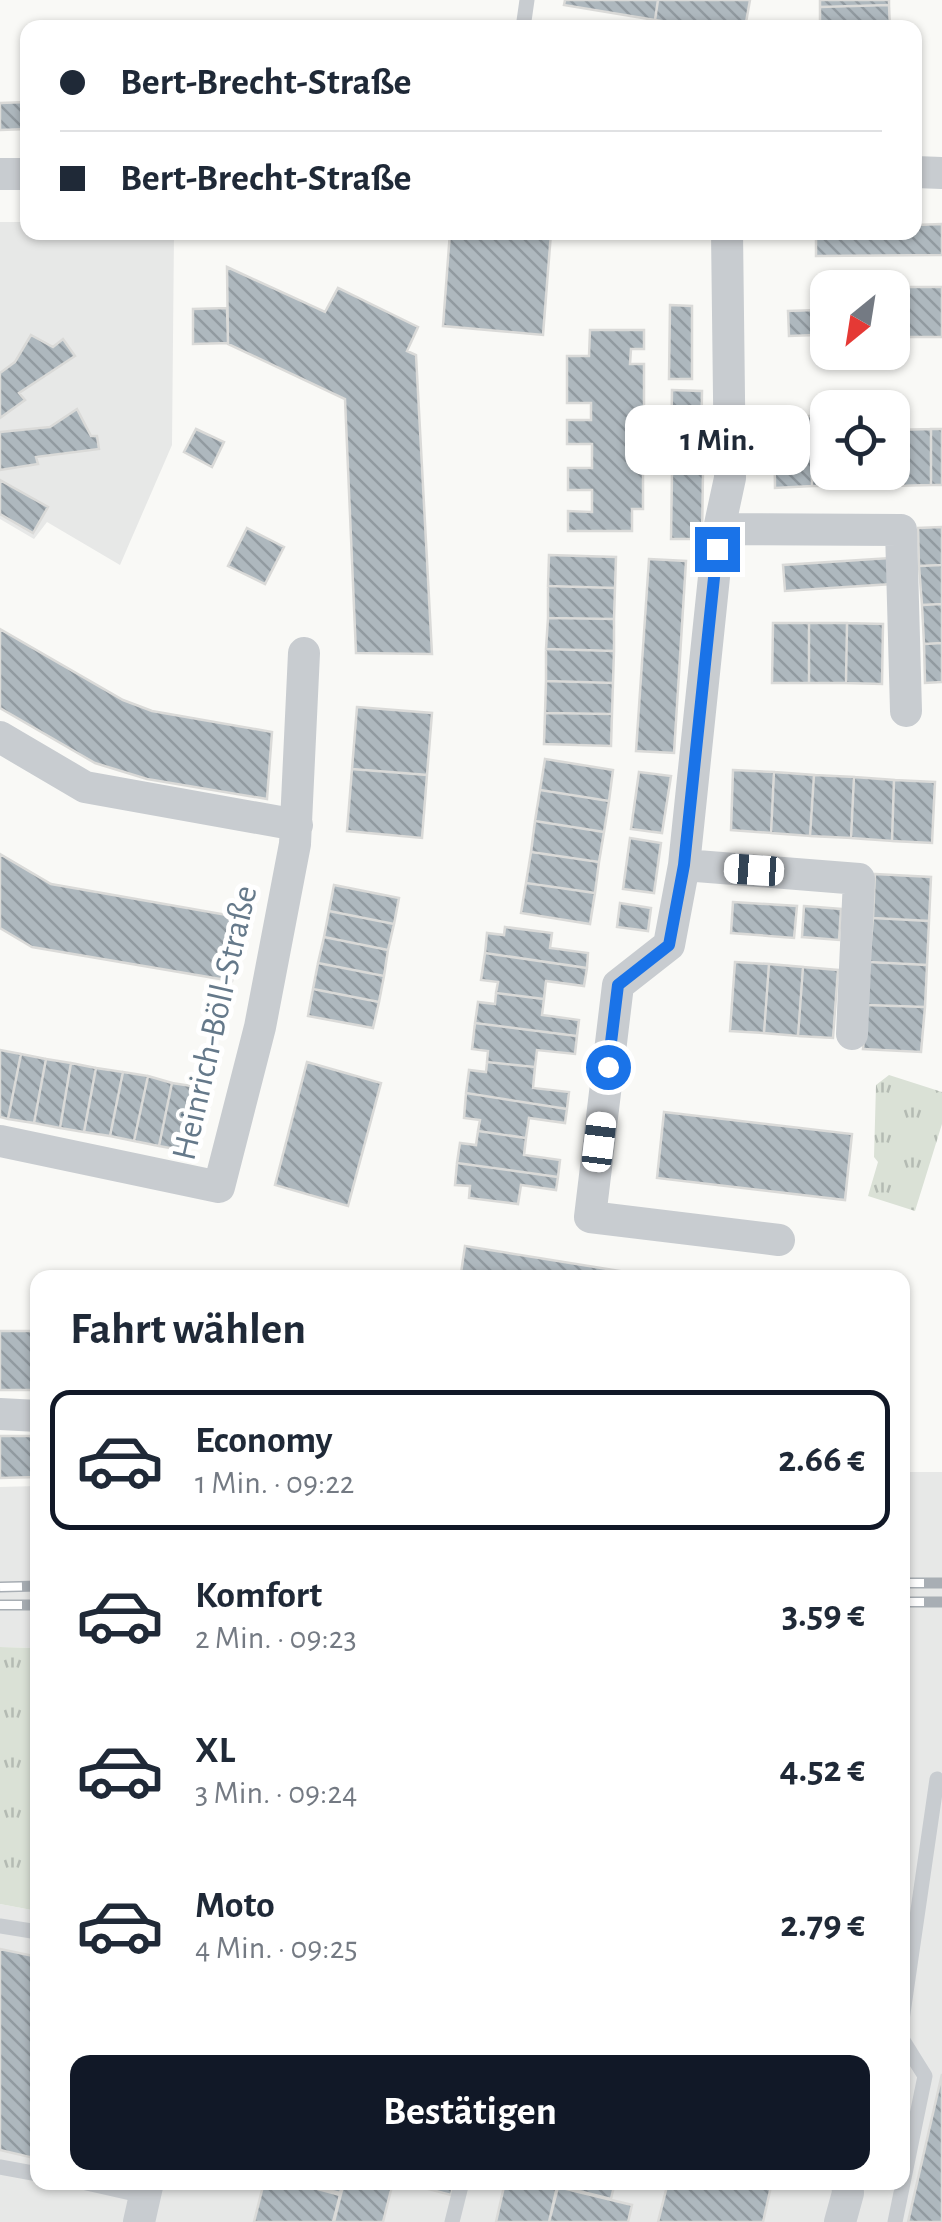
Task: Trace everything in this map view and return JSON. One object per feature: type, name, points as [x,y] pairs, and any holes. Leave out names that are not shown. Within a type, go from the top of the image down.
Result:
[{"type":"street","points":[[728,240],[730,478],[719,529],[684,865],[669,945],[618,985],[590,1217],[779,1240]]},
{"type":"street","points":[[719,529],[901,530],[906,711]]},
{"type":"street","name":"Heinrich-Böll-Straße","points":[[0,1142],[220,1187],[281,930],[296,825],[304,653]]},
{"type":"street","points":[[0,736],[85,787],[296,825]]},
{"type":"street","points":[[684,865],[859,879],[852,1034]]},
{"type":"street","points":[[0,1414],[30,1416]]},
{"type":"street","points":[[840,2222],[847,2190]]},
{"type":"lane","points":[[910,1963],[936,1779]]},
{"type":"lane","points":[[0,1926],[30,1931]]},
{"type":"lane","points":[[910,2052],[925,2076],[910,2149]]},
{"type":"lane","points":[[0,2167],[30,2173]]},
{"type":"lane","points":[[110,2190],[144,2200]]},
{"type":"lane","points":[[452,2222],[460,2190]]},
{"type":"lane","points":[[895,2222],[902,2190]]},
{"type":"shaded area","points":[[0,222],[20,222],[20,240],[174,240],[172,445],[120,565],[47,522],[34,539],[0,519]]},
{"type":"shaded area","points":[[910,1472],[942,1472],[942,2222],[0,2222],[0,1904],[30,1910],[30,2190],[910,2190]]},
{"type":"shaded area","points":[[30,1486],[30,1648],[0,1647],[0,1487]]},
{"type":"green space","points":[[889,1075],[942,1092],[942,1124],[915,1211],[868,1196],[878,1162],[874,1157],[876,1085]]},
{"type":"green space","points":[[0,1647],[30,1648],[30,1910],[0,1904]]},
{"type":"building","points":[[565,0],[658,0],[655,20],[564,5]]},
{"type":"building","points":[[658,0],[750,0],[746,20],[655,20]]},
{"type":"building","points":[[820,0],[889,0],[889,5],[820,7]]},
{"type":"building","points":[[889,5],[890,20],[820,20],[820,7]]},
{"type":"building","points":[[20,102],[20,129],[0,130],[0,103]]},
{"type":"building","points":[[942,224],[942,255],[816,256],[816,240],[922,240],[922,225]]},
{"type":"building","points":[[449,240],[550,240],[543,335],[443,326]]},
{"type":"building","points":[[227,267],[325,312],[338,288],[418,327],[407,351],[416,355],[432,654],[356,653],[345,399],[228,344]]},
{"type":"building","points":[[910,287],[942,287],[942,337],[910,337]]},
{"type":"building","points":[[670,305],[692,306],[692,379],[669,379]]},
{"type":"building","points":[[227,308],[228,343],[193,344],[193,309]]},
{"type":"building","points":[[810,310],[810,335],[789,336],[788,311]]},
{"type":"building","points":[[590,330],[644,330],[644,349],[631,349],[630,364],[644,364],[644,419],[632,418],[632,454],[643,454],[643,509],[632,509],[632,531],[568,531],[568,511],[592,512],[592,490],[568,490],[568,468],[592,468],[592,444],[567,444],[567,420],[591,420],[591,403],[567,403],[567,356],[589,356]]},
{"type":"building","points":[[31,335],[53,347],[63,339],[75,356],[19,393],[25,400],[0,418],[0,373],[15,362]]},
{"type":"building","points":[[672,390],[702,391],[701,457],[671,457]]},
{"type":"building","points":[[77,409],[91,436],[97,436],[99,449],[36,457],[38,464],[0,470],[0,432],[50,427]]},
{"type":"building","points":[[774,416],[810,416],[810,486],[775,488]]},
{"type":"building","points":[[196,429],[224,442],[212,467],[184,452]]},
{"type":"building","points":[[931,429],[931,485],[910,486],[910,430]]},
{"type":"building","points":[[931,429],[942,429],[942,485],[931,485]]},
{"type":"building","points":[[672,472],[703,472],[702,539],[671,539]]},
{"type":"building","points":[[0,480],[48,507],[33,533],[0,514]]},
{"type":"building","points":[[942,527],[942,565],[919,566],[918,528]]},
{"type":"building","points":[[247,528],[284,547],[265,584],[228,566]]},
{"type":"building","points":[[549,555],[616,557],[615,588],[548,586]]},
{"type":"building","points":[[890,558],[892,584],[785,591],[783,565]]},
{"type":"building","points":[[649,559],[686,561],[674,753],[636,751]]},
{"type":"building","points":[[942,565],[942,604],[922,605],[919,566]]},
{"type":"building","points":[[548,586],[615,588],[614,619],[548,618]]},
{"type":"building","points":[[942,604],[942,643],[924,644],[922,605]]},
{"type":"building","points":[[548,618],[614,619],[614,651],[546,649]]},
{"type":"building","points":[[773,623],[809,623],[809,683],[772,683]]},
{"type":"building","points":[[809,623],[847,623],[846,683],[809,683]]},
{"type":"building","points":[[847,623],[883,624],[882,684],[846,683]]},
{"type":"building","points":[[0,629],[123,700],[152,711],[272,732],[267,799],[147,779],[95,763],[0,708]]},
{"type":"building","points":[[942,643],[942,682],[925,683],[924,644]]},
{"type":"building","points":[[546,649],[614,651],[613,683],[546,681]]},
{"type":"building","points":[[546,681],[613,683],[612,714],[545,713]]},
{"type":"building","points":[[357,707],[432,713],[427,775],[352,769]]},
{"type":"building","points":[[545,713],[612,714],[611,746],[544,744]]},
{"type":"building","points":[[545,759],[613,770],[609,801],[540,790]]},
{"type":"building","points":[[352,769],[427,775],[422,838],[347,831]]},
{"type":"building","points":[[733,770],[774,772],[771,833],[731,830]]},
{"type":"building","points":[[639,772],[671,776],[662,833],[631,829]]},
{"type":"building","points":[[774,772],[814,775],[810,836],[771,833]]},
{"type":"building","points":[[814,775],[854,777],[851,838],[810,836]]},
{"type":"building","points":[[854,777],[894,780],[892,841],[851,838]]},
{"type":"building","points":[[894,780],[935,782],[932,843],[892,841]]},
{"type":"building","points":[[540,790],[609,801],[604,832],[535,821]]},
{"type":"building","points":[[535,821],[604,832],[599,862],[531,852]]},
{"type":"building","points":[[630,838],[661,843],[654,893],[623,889]]},
{"type":"building","points":[[531,852],[599,862],[595,893],[526,883]]},
{"type":"building","points":[[0,854],[51,884],[244,918],[232,981],[32,947],[0,928]]},
{"type":"building","points":[[875,874],[931,877],[929,921],[873,918]]},
{"type":"building","points":[[526,883],[595,893],[590,924],[521,913]]},
{"type":"building","points":[[334,885],[399,898],[394,924],[329,911]]},
{"type":"building","points":[[733,902],[797,906],[794,938],[731,933]]},
{"type":"building","points":[[620,903],[651,908],[648,931],[617,927]]},
{"type":"building","points":[[804,906],[841,909],[839,940],[802,937]]},
{"type":"building","points":[[329,911],[394,924],[388,950],[324,937]]},
{"type":"building","points":[[873,918],[929,921],[927,965],[869,962]]},
{"type":"building","points":[[505,927],[552,933],[550,948],[588,953],[587,968],[485,953],[487,933],[504,935]]},
{"type":"building","points":[[324,937],[388,950],[384,976],[318,963]]},
{"type":"building","points":[[485,953],[587,968],[584,986],[546,981],[544,999],[496,993],[498,982],[481,980]]},
{"type":"building","points":[[735,962],[769,964],[764,1033],[730,1031]]},
{"type":"building","points":[[869,962],[927,965],[925,1007],[867,1005]]},
{"type":"building","points":[[318,963],[384,976],[379,1002],[313,989]]},
{"type":"building","points":[[769,964],[803,967],[798,1036],[764,1033]]},
{"type":"building","points":[[803,967],[838,970],[833,1038],[798,1036]]},
{"type":"building","points":[[313,989],[379,1002],[373,1028],[308,1016]]},
{"type":"building","points":[[496,993],[544,999],[542,1015],[579,1020],[577,1036],[475,1023],[478,1002],[495,1004]]},
{"type":"building","points":[[867,1005],[925,1007],[921,1052],[863,1049]]},
{"type":"building","points":[[475,1023],[577,1036],[575,1054],[537,1050],[535,1067],[487,1062],[488,1051],[472,1049]]},
{"type":"building","points":[[0,1050],[21,1054],[8,1119],[0,1117]]},
{"type":"building","points":[[21,1054],[46,1059],[34,1123],[8,1119]]},
{"type":"building","points":[[46,1059],[71,1063],[60,1128],[34,1123]]},
{"type":"building","points":[[307,1062],[381,1083],[348,1206],[275,1185]]},
{"type":"building","points":[[487,1062],[535,1067],[533,1088],[569,1092],[567,1109],[466,1093],[469,1070],[486,1072]]},
{"type":"building","points":[[71,1063],[96,1068],[84,1132],[60,1128]]},
{"type":"building","points":[[96,1068],[123,1072],[110,1136],[84,1132]]},
{"type":"building","points":[[123,1072],[148,1076],[134,1141],[110,1136]]},
{"type":"building","points":[[148,1076],[172,1083],[159,1146],[134,1141]]},
{"type":"building","points":[[172,1083],[198,1087],[186,1151],[159,1146]]},
{"type":"building","points":[[466,1093],[567,1109],[565,1123],[529,1118],[526,1138],[478,1131],[480,1120],[464,1118]]},
{"type":"building","points":[[664,1112],[852,1134],[845,1200],[657,1178]]},
{"type":"building","points":[[478,1131],[526,1138],[524,1155],[560,1160],[558,1177],[457,1163],[460,1143],[476,1145]]},
{"type":"building","points":[[457,1163],[558,1177],[556,1190],[521,1185],[518,1204],[469,1198],[470,1186],[455,1185]]},
{"type":"building","points":[[465,1246],[614,1270],[461,1270]]},
{"type":"building","points":[[0,1331],[30,1331],[30,1390],[0,1390]]},
{"type":"building","points":[[0,1436],[30,1436],[30,1477],[0,1478]]},
{"type":"building","points":[[0,1949],[30,1955],[30,2157],[0,2150]]},
{"type":"building","points":[[942,2074],[942,2222],[908,2222]]},
{"type":"building","points":[[262,2190],[322,2190],[340,2195],[333,2222],[254,2222]]},
{"type":"building","points":[[342,2190],[391,2190],[383,2222],[334,2222]]},
{"type":"building","points":[[503,2190],[556,2190],[549,2222],[496,2222]]},
{"type":"building","points":[[557,2190],[632,2205],[628,2222],[549,2222]]},
{"type":"building","points":[[575,2190],[613,2190],[611,2199]]},
{"type":"building","points":[[666,2190],[770,2190],[763,2222],[658,2222]]},
{"type":"railway","points":[[910,1583],[942,1583]]},
{"type":"railway","points":[[0,1587],[30,1586]]},
{"type":"railway","points":[[910,1602],[942,1602]]},
{"type":"railway","points":[[0,1605],[30,1605]]},
{"type":"route","points":[[608,1067],[618,985],[669,945],[684,865],[717,549]]}]
